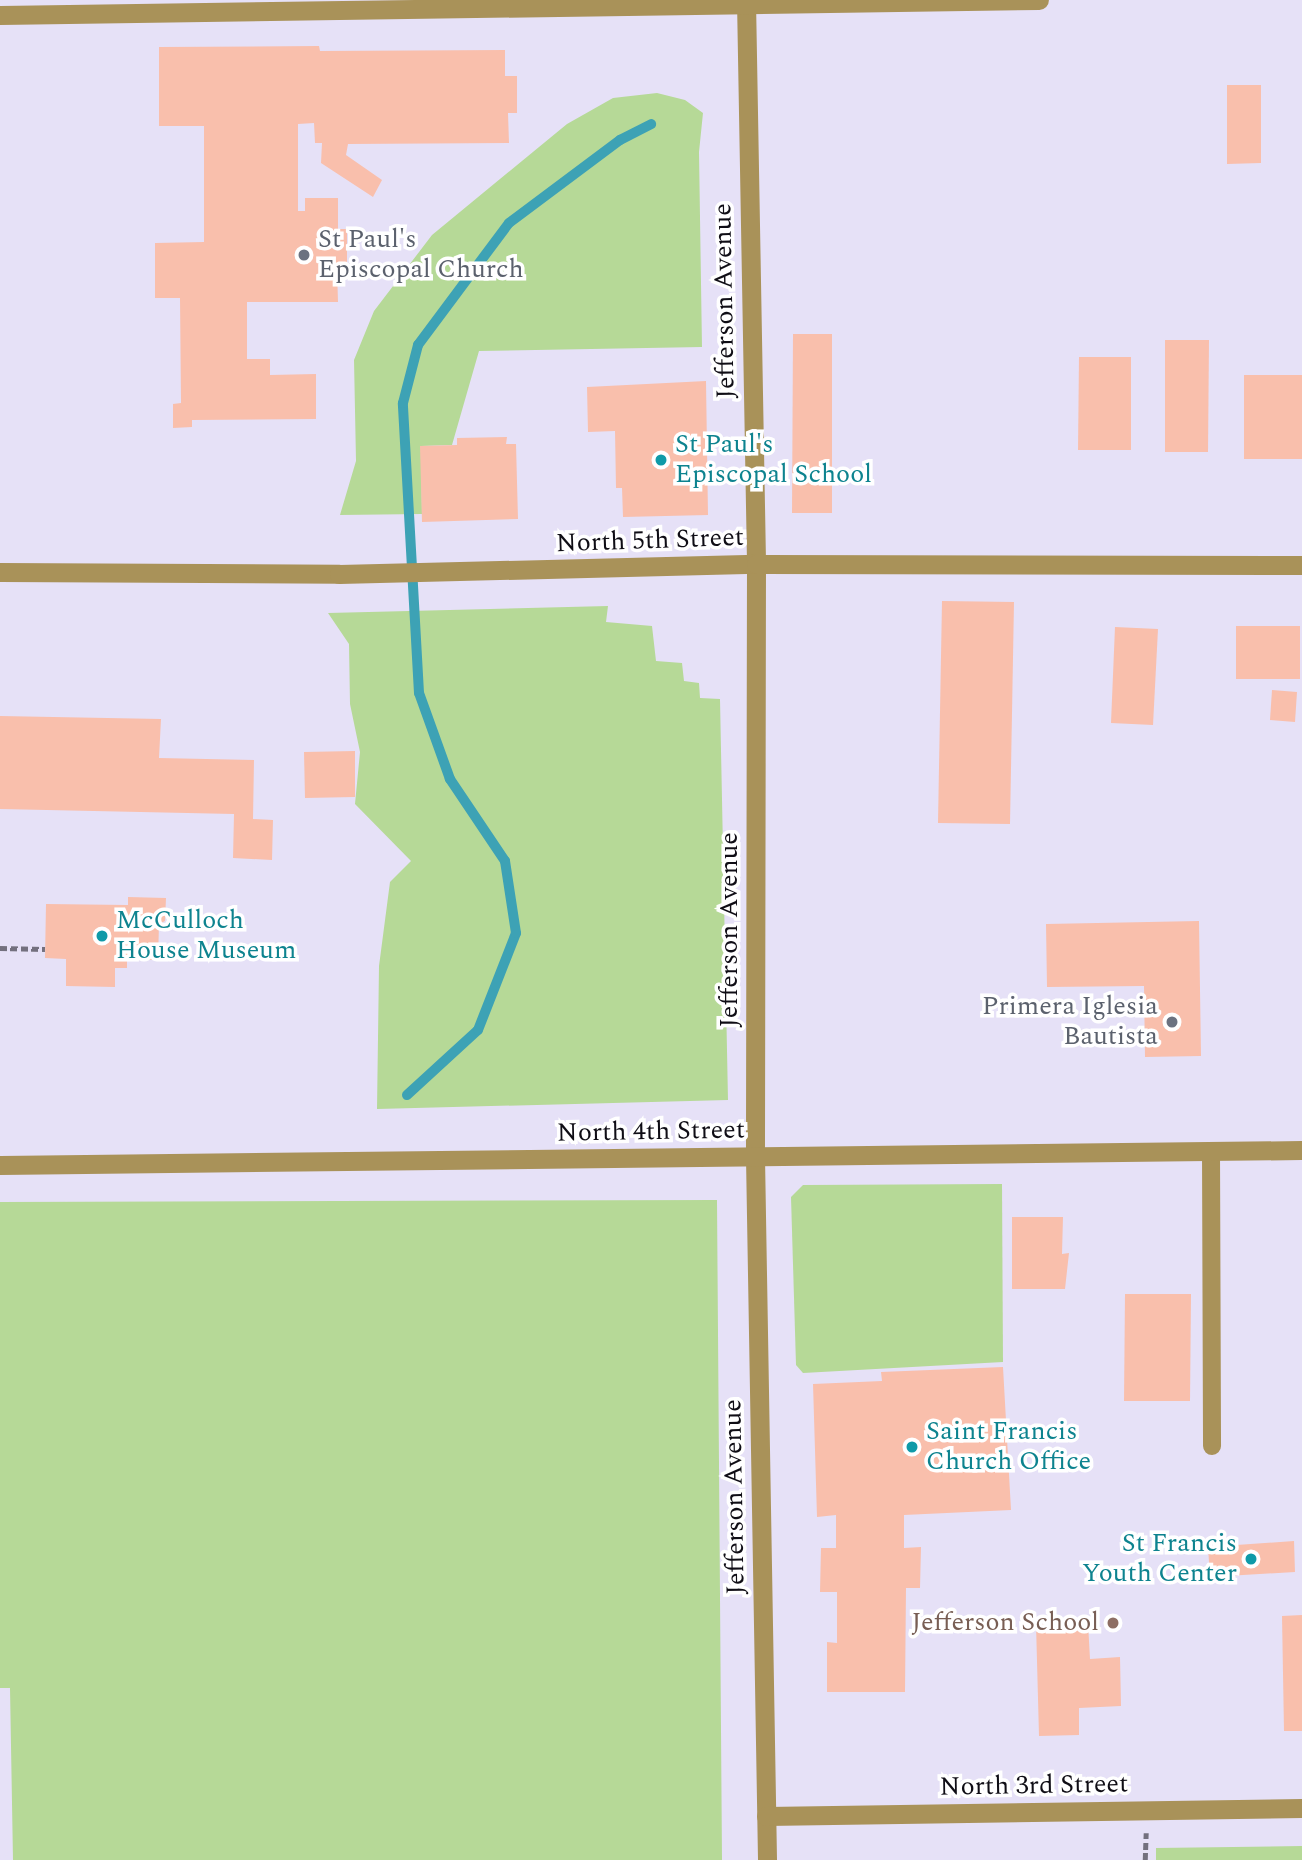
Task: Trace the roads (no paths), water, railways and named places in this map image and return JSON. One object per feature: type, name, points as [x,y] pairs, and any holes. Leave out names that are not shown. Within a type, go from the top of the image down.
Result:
[{"type":"street","points":[[0,15],[1039,0]]},
{"type":"street","name":"Jefferson Avenue","points":[[746,3],[756,564],[755,1157],[767,1860]]},
{"type":"street","name":"North 5th Street","points":[[0,572],[339,574],[756,564],[1302,565]]},
{"type":"street","name":"North 4th Street","points":[[0,1165],[1302,1150]]},
{"type":"street","name":"North 3rd Street","points":[[766,1816],[1302,1808]]},
{"type":"lane","points":[[1211,1151],[1212,1446]]},
{"type":"waterway","points":[[407,1095],[478,1030],[516,933],[505,861],[450,779],[419,693],[403,403],[418,345],[509,223],[620,140],[651,124]]},
{"type":"place","name":"St Paul's Episcopal Church","points":[[304,255]]},
{"type":"place","name":"St Paul's Episcopal School","points":[[661,460]]},
{"type":"place","name":"McCulloch House Museum","points":[[102,936]]},
{"type":"place","name":"Primera Iglesia Bautista","points":[[1172,1022]]},
{"type":"place","name":"Saint Francis Church Office","points":[[912,1447]]},
{"type":"place","name":"St Francis Youth Center","points":[[1251,1559]]},
{"type":"place","name":"Jefferson School","points":[[1113,1623]]}]
